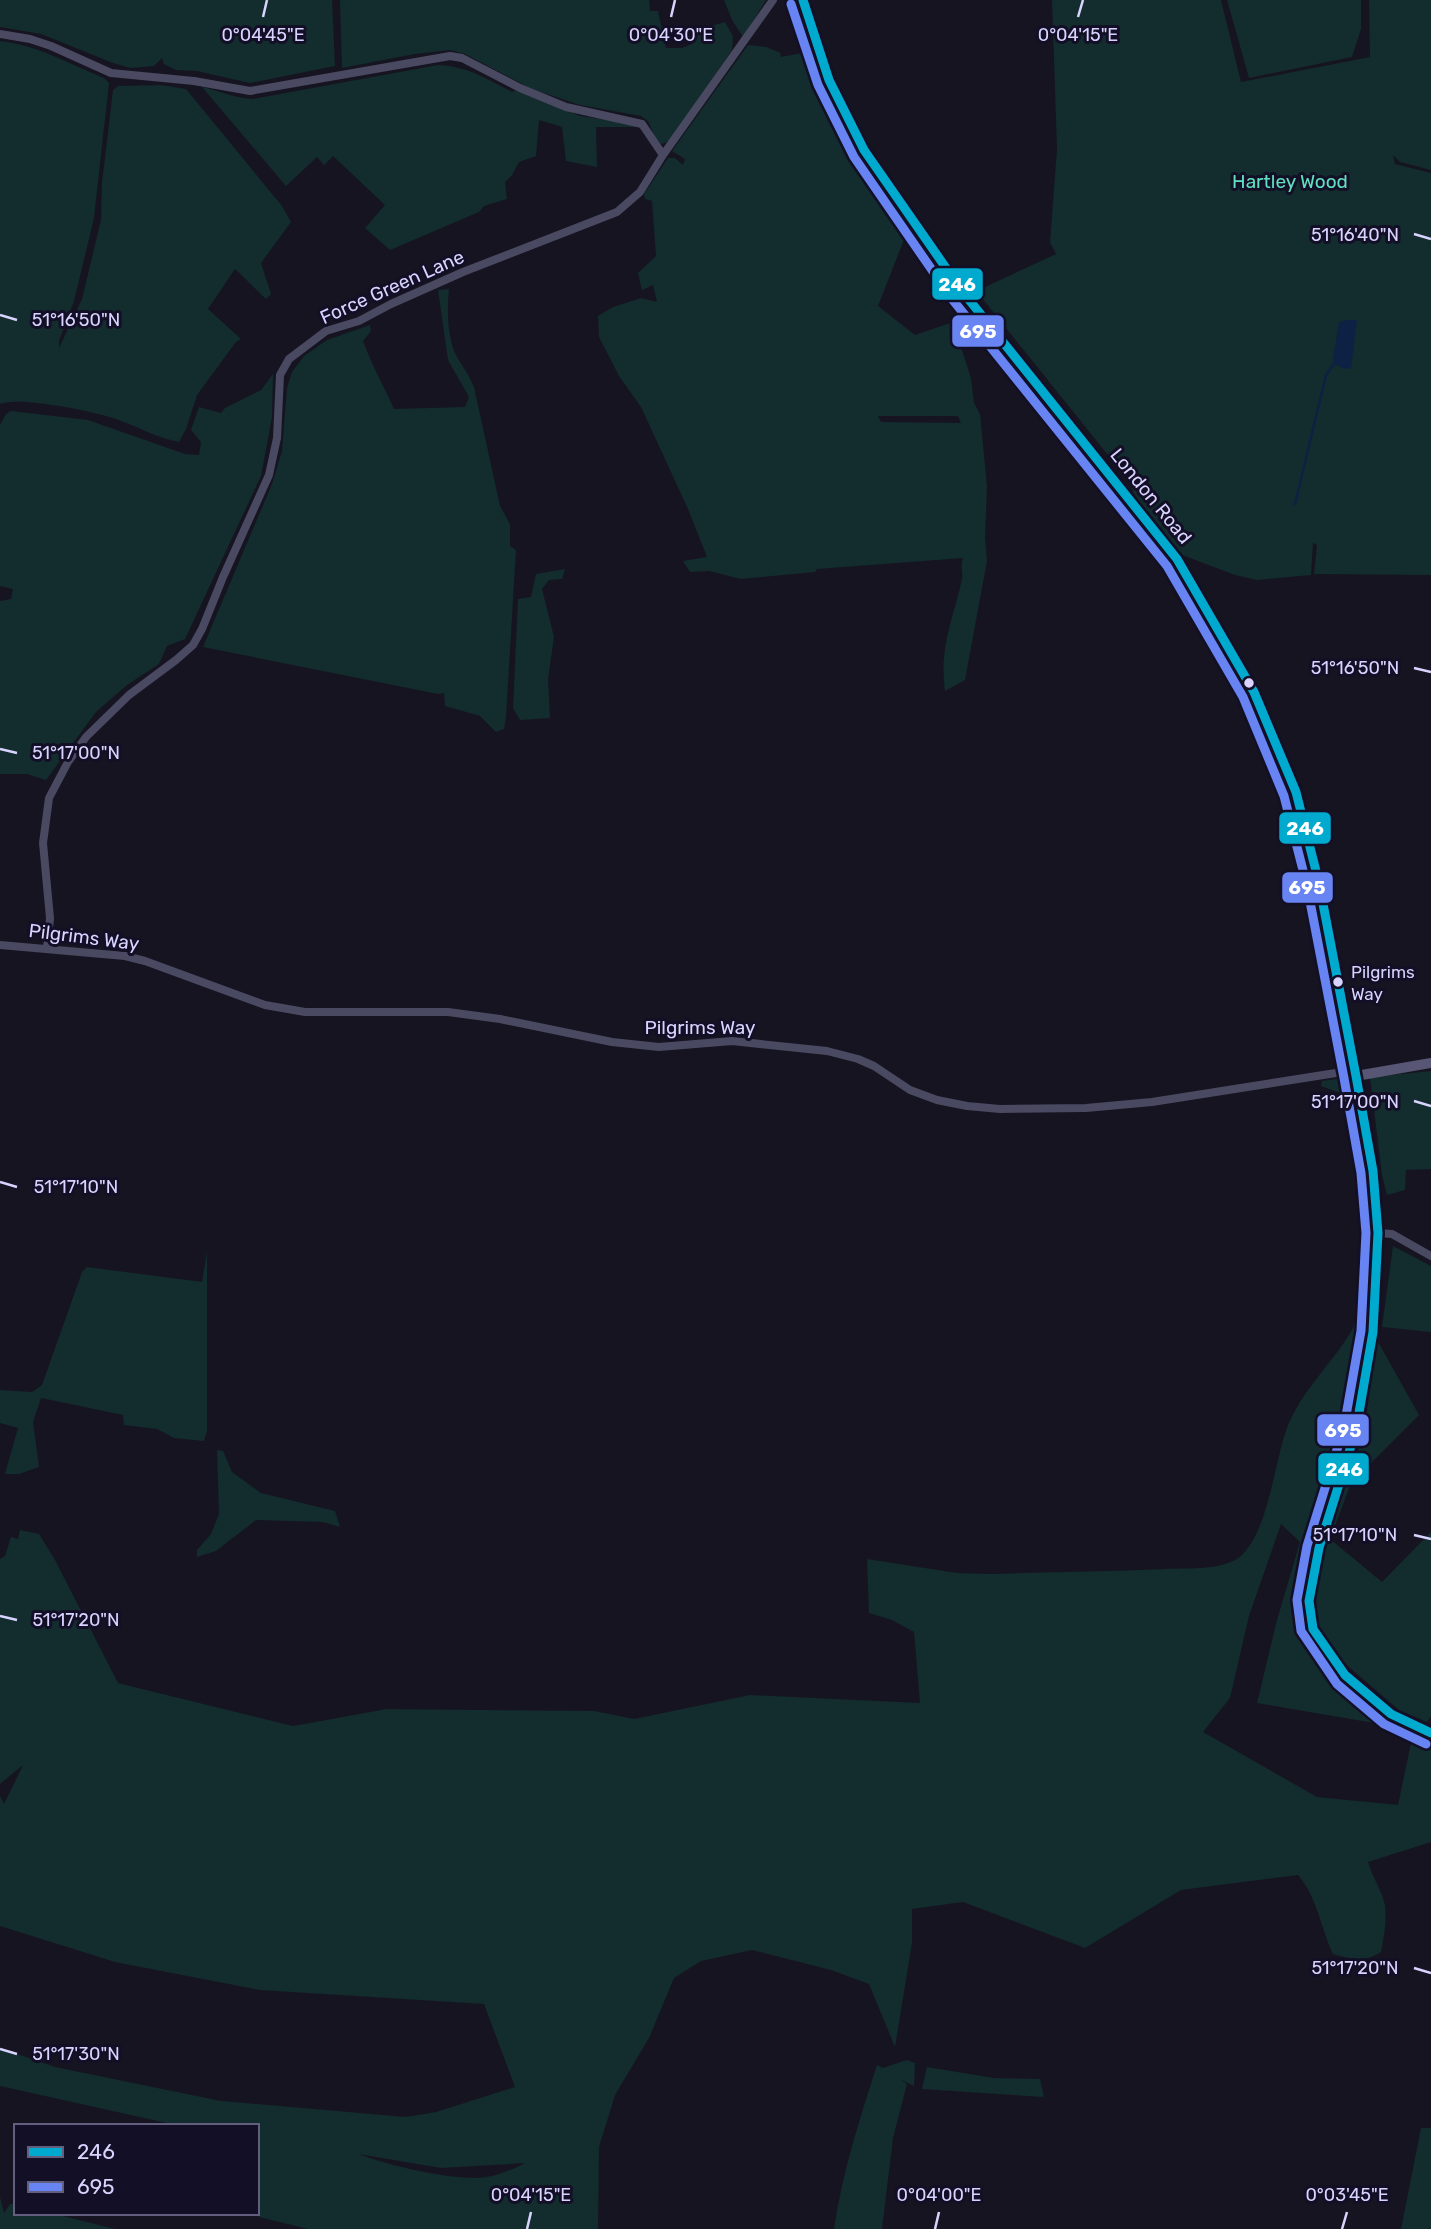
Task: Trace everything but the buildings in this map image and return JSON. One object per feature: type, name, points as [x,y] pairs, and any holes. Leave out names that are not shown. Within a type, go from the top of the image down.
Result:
[{"type":"main road","name":"London Road","points":[[803,0],[830,80],[864,150],[962,291],[1177,559],[1254,692],[1296,792],[1320,883],[1373,1171],[1378,1233],[1374,1323],[1356,1430],[1319,1548],[1309,1601],[1313,1629],[1345,1675],[1391,1714],[1431,1733]]},
{"type":"street","name":"Force Green Lane","points":[[47,949],[50,918],[43,843],[49,798],[68,762],[86,737],[129,695],[193,645],[202,629],[269,475],[277,438],[280,375],[289,359],[326,331],[359,321],[463,272],[617,212],[640,192],[663,155],[773,0]]},
{"type":"street","points":[[0,34],[51,46],[111,73],[194,81],[250,91],[450,56],[462,58],[520,88],[566,107],[642,124],[663,155]]},
{"type":"street","name":"Pilgrims Way","points":[[0,945],[125,956],[265,1004],[305,1012],[448,1012],[500,1019],[612,1042],[659,1047],[732,1041],[827,1051],[874,1066],[910,1090],[937,1100],[989,1108],[1086,1108],[1152,1102],[1431,1063]]},
{"type":"street","points":[[1378,1233],[1392,1234],[1431,1256]]},
{"type":"green space","points":[[0,0],[332,0],[335,66],[250,83],[197,71],[176,70],[164,64],[162,58],[154,66],[130,68],[41,34],[0,27]]},
{"type":"green space","points":[[340,0],[649,0],[650,11],[658,11],[666,48],[682,48],[692,44],[691,32],[725,22],[733,36],[732,50],[671,140],[662,144],[657,142],[648,121],[641,116],[580,105],[532,89],[465,54],[450,50],[342,68]]},
{"type":"green space","points":[[724,0],[766,0],[743,37]]},
{"type":"green space","name":"Hartley Wood","points":[[1052,0],[1221,0],[1241,82],[1370,57],[1369,0],[1431,0],[1431,170],[1400,162],[1393,155],[1395,164],[1431,173],[1431,575],[1314,574],[1317,545],[1313,543],[1311,575],[1257,580],[1235,575],[1182,555],[1133,493],[1132,485],[982,298],[985,287],[1056,254],[1050,242],[1057,149]]},
{"type":"green space","points":[[1227,0],[1361,0],[1361,29],[1352,57],[1249,78]]},
{"type":"green space","points":[[0,41],[40,51],[104,78],[109,83],[94,218],[74,301],[59,341],[59,348],[82,299],[101,220],[102,183],[113,90],[118,86],[161,85],[186,89],[282,206],[291,222],[261,263],[271,294],[266,299],[235,269],[208,309],[241,339],[197,395],[179,442],[89,412],[38,403],[0,404]]},
{"type":"green space","points":[[748,45],[766,47],[781,53],[780,57],[803,53],[856,172],[905,237],[878,306],[915,335],[953,322],[971,378],[974,403],[980,414],[987,486],[987,561],[965,680],[945,691],[945,647],[962,579],[963,558],[817,569],[815,572],[741,579],[709,571],[690,572],[683,561],[707,557],[641,407],[619,376],[599,337],[598,316],[613,307],[641,298],[657,302],[653,285],[642,290],[638,273],[656,256],[652,201],[645,199],[644,194],[668,158],[675,158],[683,165],[685,159],[672,151]],"holes":[[[878,416],[958,416],[961,423],[881,422]]]},
{"type":"green space","points":[[438,65],[467,71],[512,92],[515,90],[580,116],[639,127],[596,127],[597,167],[566,161],[562,127],[539,120],[536,156],[519,162],[505,182],[507,199],[484,206],[479,212],[390,250],[365,228],[385,205],[333,156],[324,165],[317,157],[286,186],[202,87],[253,99]]},
{"type":"green space","points":[[449,289],[451,341],[474,387],[500,506],[510,524],[510,546],[516,550],[506,717],[504,729],[496,732],[480,716],[445,706],[444,693],[438,694],[203,647],[272,484],[282,451],[287,388],[292,372],[304,356],[327,340],[370,325],[371,331],[363,341],[394,409],[465,407],[469,397],[448,360],[438,290]]},
{"type":"green space","points":[[273,374],[272,417],[261,476],[185,639],[167,646],[159,664],[127,685],[96,712],[46,780],[27,774],[0,774],[0,601],[11,599],[13,589],[0,586],[0,425],[6,414],[11,411],[88,420],[185,454],[199,455],[201,442],[191,430],[199,407],[221,413],[225,408],[261,390]]},
{"type":"green space","points":[[565,569],[562,579],[549,580],[542,589],[554,637],[548,679],[550,718],[520,720],[513,708],[518,599],[531,597],[536,574]]},
{"type":"green space","points":[[1431,1071],[1431,1169],[1406,1170],[1405,1190],[1387,1195],[1370,1077]]},
{"type":"green space","points":[[1348,1079],[1357,1139],[1365,1161],[1370,1214],[1369,1312],[1354,1396],[1338,1462],[1316,1531],[1300,1613],[1309,1638],[1344,1681],[1378,1711],[1409,1729],[1257,1703],[1300,1542],[1281,1524],[1249,1616],[1230,1698],[1203,1732],[1317,1797],[1398,1805],[1414,1729],[1431,1740],[1431,1842],[1368,1862],[1385,1905],[1381,1952],[1364,1959],[1333,1954],[1314,1903],[1298,1875],[1181,1890],[1085,1948],[963,1902],[912,1909],[912,1943],[895,2047],[869,1984],[831,1970],[752,1950],[701,1961],[674,1978],[649,2038],[615,2095],[599,2147],[598,2229],[308,2229],[259,2217],[259,2124],[171,2124],[0,2086],[0,2048],[55,2067],[221,2101],[406,2117],[436,2112],[515,2087],[484,2004],[260,1990],[115,1962],[0,1926],[0,1796],[4,1804],[23,1765],[0,1784],[0,1559],[5,1556],[11,1537],[18,1539],[20,1530],[39,1534],[118,1683],[293,1726],[387,1709],[594,1711],[634,1719],[750,1695],[920,1703],[914,1632],[892,1620],[869,1613],[867,1559],[957,1573],[990,1574],[1200,1568],[1233,1561],[1244,1553],[1253,1540],[1267,1505],[1290,1422],[1305,1394],[1352,1330],[1362,1283],[1364,1229],[1354,1146],[1343,1094],[1321,1086],[1322,1081]],"holes":[[[358,2154],[441,2168],[525,2163],[489,2177],[477,2178],[417,2171]]]},
{"type":"green space","points":[[1393,1246],[1431,1266],[1431,1332],[1382,1327]]},
{"type":"green space","points":[[207,1252],[207,1431],[204,1441],[174,1438],[157,1429],[124,1425],[123,1415],[41,1398],[33,1422],[39,1467],[19,1474],[5,1474],[18,1428],[0,1423],[0,1390],[32,1392],[42,1385],[82,1272],[87,1267],[202,1282]]},
{"type":"green space","points":[[1377,1340],[1419,1415],[1351,1483],[1330,1539],[1382,1582],[1431,1532],[1431,1716],[1427,1722],[1399,1710],[1343,1662],[1318,1625],[1313,1599],[1323,1550],[1346,1479],[1355,1462],[1365,1424]]},
{"type":"green space","points":[[217,1450],[223,1451],[232,1472],[261,1493],[335,1511],[340,1527],[323,1522],[256,1520],[216,1551],[197,1557],[197,1550],[211,1534],[219,1514]]},
{"type":"green space","points":[[907,2060],[915,2063],[914,2086],[900,2079],[907,2084],[893,2138],[882,2229],[834,2229],[847,2166],[877,2065],[883,2068]]},
{"type":"green space","points":[[927,2067],[994,2078],[1040,2079],[1044,2097],[922,2089]]},
{"type":"green space","points":[[1421,2128],[1431,2128],[1431,2229],[1401,2229]]},
{"type":"green space","points":[[0,2197],[4,2213],[10,2204],[14,2204],[14,2215],[59,2215],[115,2229],[0,2229]]},
{"type":"water","points":[[1357,320],[1351,369],[1337,366],[1333,359],[1339,322]]},
{"type":"waterway","points":[[1295,504],[1326,375],[1334,364]]},
{"type":"transit line","name":"246","points":[[803,0],[829,80],[864,150],[962,291],[1177,559],[1254,692],[1296,792],[1319,883],[1356,1076],[1373,1171],[1378,1233],[1373,1332],[1356,1430],[1319,1548],[1309,1601],[1313,1629],[1345,1675],[1391,1714],[1431,1733]]},
{"type":"transit line","name":"695","points":[[791,4],[818,85],[854,157],[952,299],[1167,566],[1243,697],[1284,796],[1307,886],[1344,1078],[1361,1173],[1366,1233],[1361,1331],[1344,1427],[1307,1546],[1297,1600],[1301,1631],[1337,1684],[1384,1724],[1426,1744]]},
{"type":"place","name":"Pilgrims Way","points":[[1338,982]]}]
